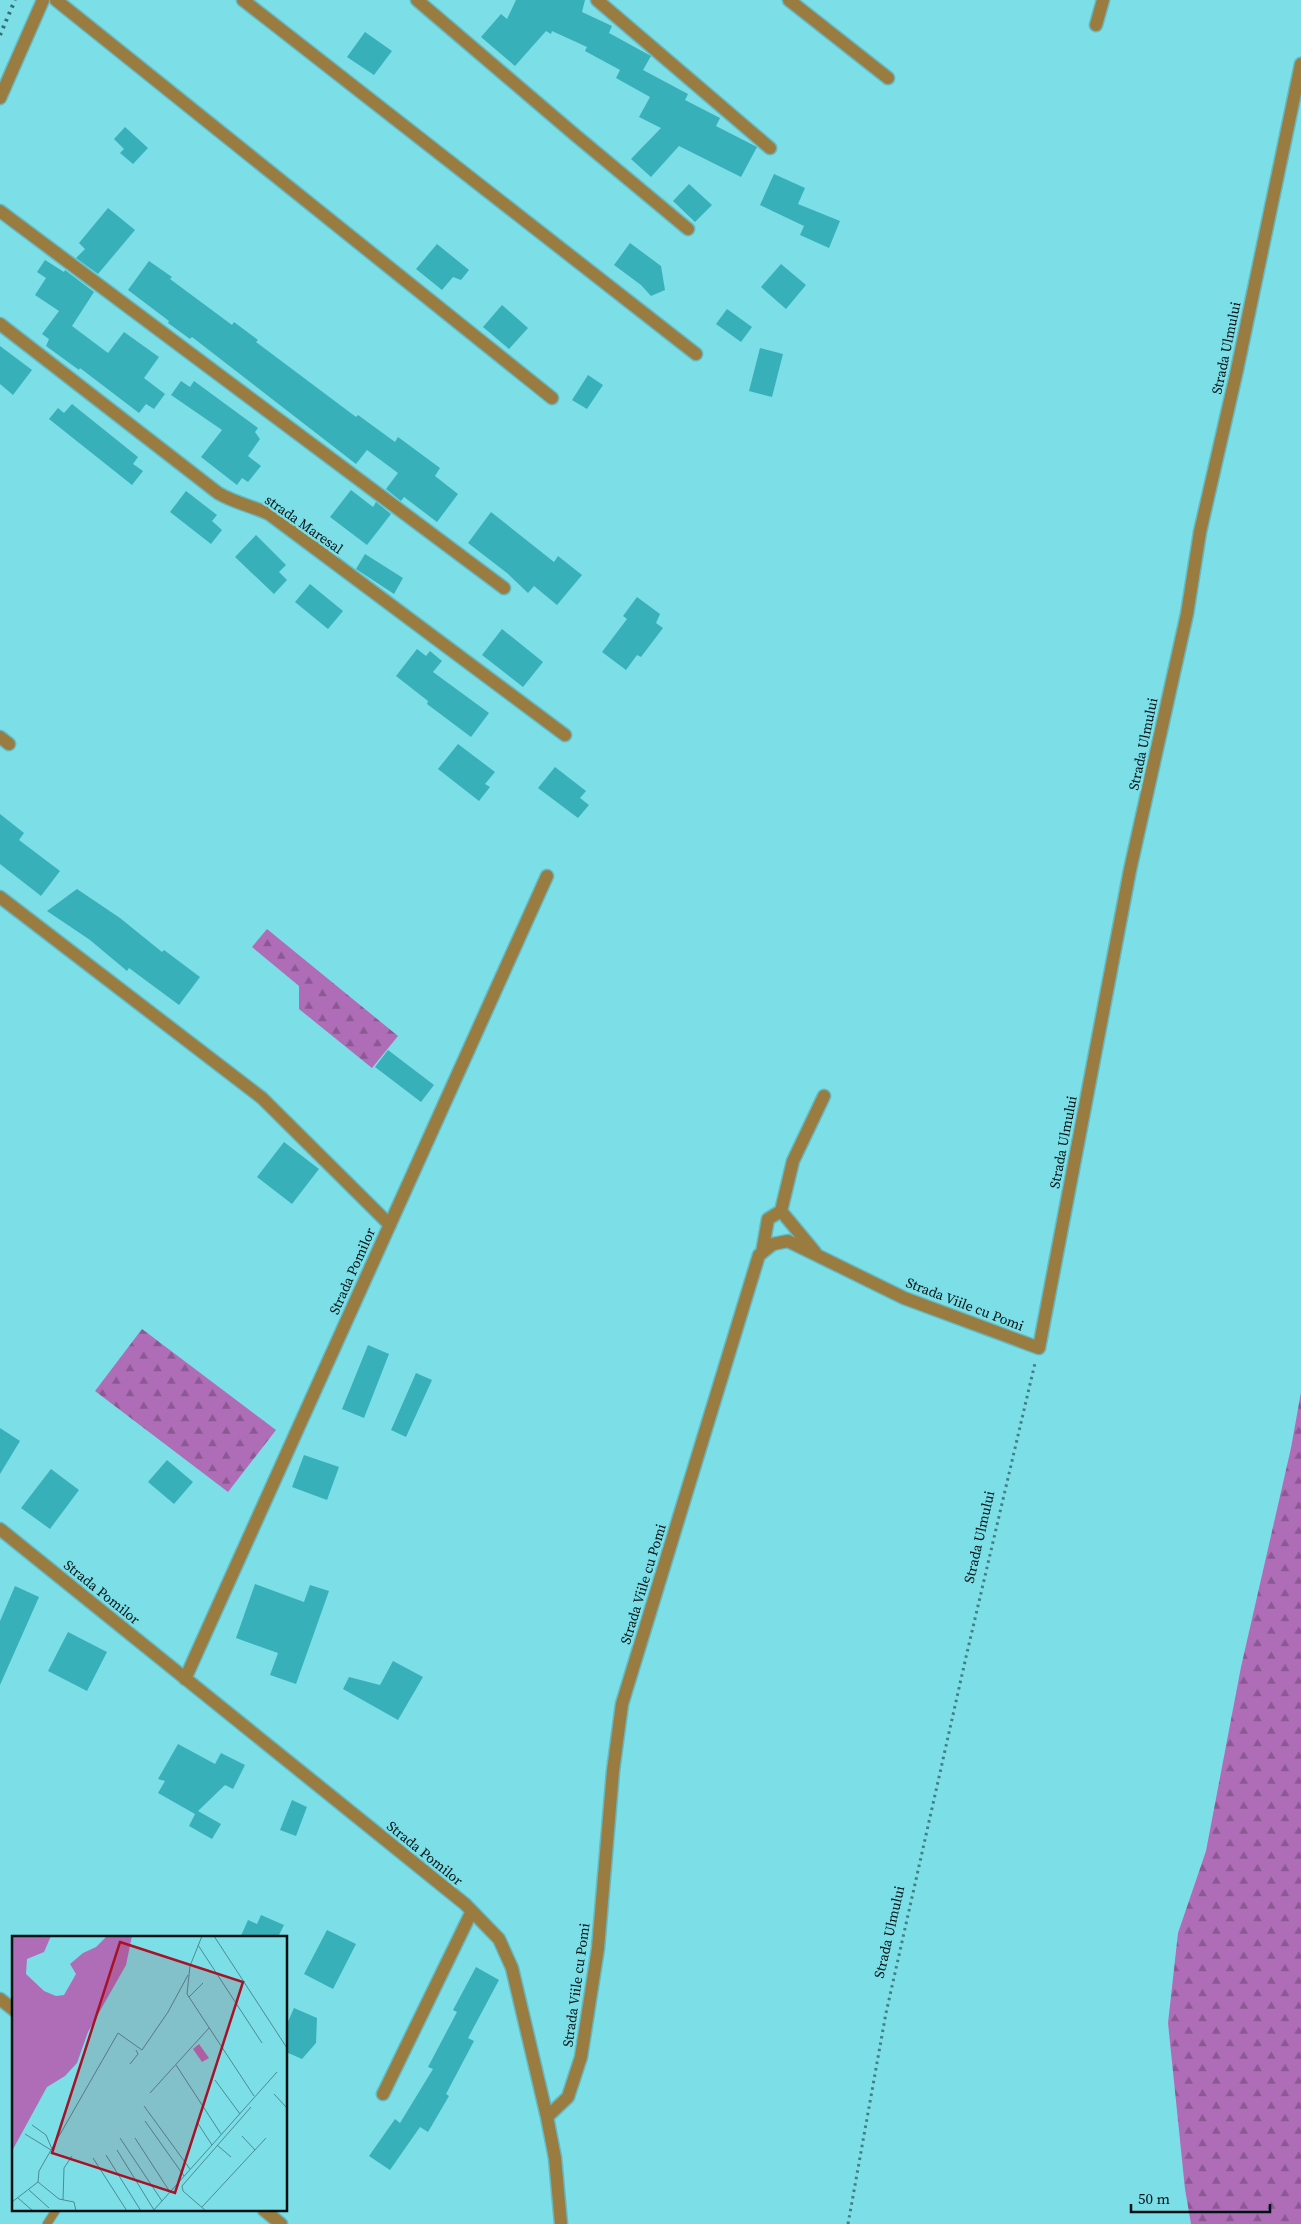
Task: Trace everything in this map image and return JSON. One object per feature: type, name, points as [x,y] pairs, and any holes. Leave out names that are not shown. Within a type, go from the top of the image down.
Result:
[{"type":"street","points":[[0,98],[43,0]]},
{"type":"street","points":[[56,0],[552,398]]},
{"type":"street","points":[[244,0],[696,354]]},
{"type":"street","points":[[417,0],[688,229]]},
{"type":"street","points":[[597,0],[770,148]]},
{"type":"street","points":[[789,0],[888,78]]},
{"type":"street","points":[[1096,25],[1103,0]]},
{"type":"street","name":"Strada Ulmului","points":[[1038,1348],[1130,870],[1187,614],[1200,532],[1237,370],[1301,64]]},
{"type":"street","points":[[0,211],[504,588]]},
{"type":"street","name":"strada Maresal","points":[[0,324],[218,493],[234,502],[253,506],[269,514],[565,735]]},
{"type":"street","name":"Strada Pomilor","points":[[185,1678],[547,876]]},
{"type":"street","points":[[0,897],[262,1098],[390,1225]]},
{"type":"street","points":[[762,1253],[768,1219],[781,1211],[793,1161],[824,1096]]},
{"type":"street","points":[[781,1211],[819,1256]]},
{"type":"street","name":"Strada Viile cu Pomi","points":[[548,2117],[568,2097],[581,2057],[598,1948],[613,1771],[622,1704],[759,1255],[773,1244],[788,1241],[904,1298],[1038,1348]]},
{"type":"street","name":"Strada Pomilor","points":[[0,1529],[472,1911],[499,1939],[512,1968],[548,2117]]},
{"type":"street","points":[[383,2094],[472,1911]]},
{"type":"street","points":[[0,1999],[12,2008]]},
{"type":"street","points":[[548,2117],[555,2158],[561,2224]]},
{"type":"street","points":[[266,2212],[281,2224]]},
{"type":"lane","points":[[47,2224],[55,2212]]},
{"type":"path","name":"Strada Ulmului","points":[[848,2224],[886,2012],[1038,1348]]},
{"type":"green space","points":[[267,929],[398,1036],[372,1068],[299,1009],[299,986],[252,947]]},
{"type":"green space","points":[[142,1329],[276,1430],[228,1492],[95,1391]]},
{"type":"green space","points":[[1301,1392],[1301,2224],[1191,2224],[1185,2189],[1168,2023],[1178,1933],[1206,1851],[1241,1667],[1291,1448]]},
{"type":"building","points":[[516,0],[585,0],[582,12],[612,26],[609,33],[651,56],[643,70],[688,94],[685,100],[720,118],[716,126],[757,147],[741,177],[679,146],[651,177],[631,159],[661,128],[639,117],[650,97],[616,78],[620,70],[585,51],[587,47],[552,31],[551,34],[546,31],[515,66],[481,37],[501,14],[507,19]]},
{"type":"building","points":[[365,32],[392,51],[374,75],[347,57]]},
{"type":"building","points":[[125,127],[148,148],[133,164],[120,153],[124,149],[114,139]]},
{"type":"building","points":[[774,174],[805,188],[798,204],[840,221],[829,248],[800,235],[804,226],[760,205]]},
{"type":"building","points":[[689,184],[712,205],[695,222],[673,201]]},
{"type":"building","points":[[108,208],[135,230],[98,274],[76,258],[85,249],[79,243]]},
{"type":"building","points":[[630,243],[661,266],[665,290],[651,296],[641,285],[614,265]]},
{"type":"building","points":[[437,244],[469,270],[461,280],[453,277],[442,290],[416,269]]},
{"type":"building","points":[[45,260],[64,272],[65,270],[94,292],[72,326],[108,353],[124,332],[159,357],[144,378],[165,394],[154,409],[146,404],[139,413],[80,368],[79,370],[46,346],[49,339],[42,334],[59,311],[35,295],[46,278],[37,272]]},
{"type":"building","points":[[149,261],[232,325],[234,322],[258,340],[256,342],[356,417],[358,415],[395,442],[398,437],[440,468],[435,476],[458,494],[437,522],[404,497],[401,501],[386,489],[398,473],[367,450],[356,464],[192,337],[190,339],[168,323],[169,321],[128,290]]},
{"type":"building","points":[[781,264],[806,285],[786,309],[761,287]]},
{"type":"building","points":[[502,305],[528,328],[509,349],[483,327]]},
{"type":"building","points":[[727,309],[752,327],[741,342],[716,324]]},
{"type":"building","points":[[0,346],[32,370],[13,395],[0,384]]},
{"type":"building","points":[[760,348],[783,354],[772,397],[749,391]]},
{"type":"building","points":[[588,375],[603,385],[587,409],[572,400]]},
{"type":"building","points":[[181,381],[190,387],[194,381],[258,428],[255,432],[260,439],[248,456],[261,466],[248,482],[242,478],[237,485],[201,457],[222,430],[171,395]]},
{"type":"building","points":[[72,404],[138,457],[133,464],[143,471],[132,485],[49,419],[58,408],[64,413]]},
{"type":"building","points":[[351,490],[373,507],[376,502],[391,514],[367,545],[330,517]]},
{"type":"building","points":[[186,491],[217,515],[212,521],[222,530],[211,544],[170,512]]},
{"type":"building","points":[[491,512],[554,562],[558,556],[582,575],[557,605],[534,586],[528,593],[507,573],[468,543]]},
{"type":"building","points":[[256,535],[286,565],[279,572],[287,580],[274,594],[235,557]]},
{"type":"building","points":[[365,554],[403,578],[394,594],[356,569]]},
{"type":"building","points":[[310,584],[343,611],[328,629],[295,602]]},
{"type":"building","points":[[637,597],[660,614],[656,623],[663,628],[641,657],[637,655],[626,670],[602,652],[627,619],[623,616]]},
{"type":"building","points":[[502,629],[543,662],[523,687],[482,655]]},
{"type":"building","points":[[417,649],[426,656],[430,651],[442,661],[433,672],[489,713],[471,737],[427,704],[428,701],[396,676]]},
{"type":"building","points":[[458,744],[495,772],[485,784],[490,787],[479,801],[438,769]]},
{"type":"building","points":[[555,767],[586,791],[580,798],[589,805],[578,818],[538,788]]},
{"type":"building","points":[[0,814],[24,833],[19,840],[60,871],[41,896],[0,864]]},
{"type":"building","points":[[77,889],[120,918],[162,952],[164,950],[200,977],[179,1005],[129,968],[127,971],[90,940],[47,911]]},
{"type":"building","points":[[388,1050],[434,1085],[421,1102],[375,1067]]},
{"type":"building","points":[[284,1142],[319,1169],[292,1204],[257,1177]]},
{"type":"building","points":[[368,1345],[389,1354],[364,1418],[342,1409]]},
{"type":"building","points":[[416,1373],[432,1380],[406,1437],[391,1430]]},
{"type":"building","points":[[0,1428],[20,1441],[0,1474]]},
{"type":"building","points":[[304,1455],[339,1467],[327,1500],[292,1487]]},
{"type":"building","points":[[167,1460],[193,1482],[174,1504],[148,1482]]},
{"type":"building","points":[[51,1469],[79,1490],[50,1529],[21,1508]]},
{"type":"building","points":[[255,1584],[304,1602],[310,1585],[329,1591],[296,1684],[270,1675],[278,1653],[236,1638]]},
{"type":"building","points":[[15,1586],[39,1597],[0,1685],[0,1621]]},
{"type":"building","points":[[68,1632],[107,1652],[87,1691],[48,1671]]},
{"type":"building","points":[[393,1661],[423,1677],[398,1720],[343,1689],[349,1677],[380,1685]]},
{"type":"building","points":[[178,1744],[215,1764],[221,1753],[245,1765],[233,1789],[225,1785],[198,1811],[221,1824],[212,1839],[189,1826],[195,1814],[158,1793],[165,1781],[158,1779]]},
{"type":"building","points":[[292,1800],[307,1807],[296,1836],[280,1830]]},
{"type":"building","points":[[261,1915],[284,1925],[279,1935],[281,1936],[241,1936],[248,1920],[257,1924]]},
{"type":"building","points":[[327,1930],[356,1944],[333,1989],[304,1974]]},
{"type":"building","points":[[476,1967],[499,1980],[468,2038],[474,2041],[446,2094],[449,2096],[428,2132],[420,2127],[390,2170],[369,2156],[395,2119],[400,2123],[433,2069],[428,2067],[457,2012],[453,2010]]},
{"type":"building","points":[[294,2008],[317,2018],[316,2043],[302,2059],[288,2053],[288,2022]]},
{"type":"railway","points":[[0,35],[15,0]]}]
